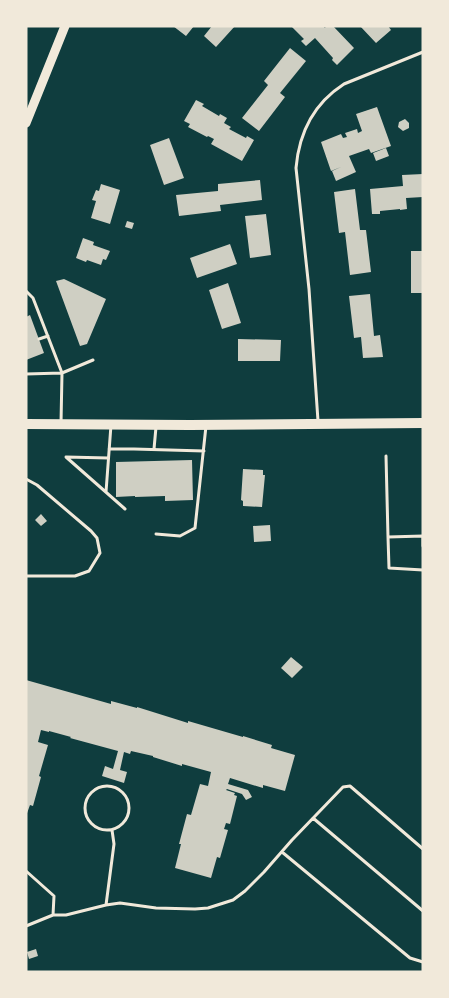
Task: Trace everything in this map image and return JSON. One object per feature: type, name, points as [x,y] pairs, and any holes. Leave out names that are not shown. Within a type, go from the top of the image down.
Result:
[{"type":"main road","points":[[26,424],[423,423]]},
{"type":"street","points":[[26,122],[65,26]]},
{"type":"lane","points":[[318,424],[309,289],[296,168],[298,151],[310,118],[334,90],[344,84],[423,52]]},
{"type":"lane","points":[[26,292],[33,298],[62,373],[62,424]]},
{"type":"lane","points":[[39,340],[48,336]]},
{"type":"lane","points":[[26,374],[62,373],[93,360]]},
{"type":"lane","points":[[106,492],[111,425]]},
{"type":"lane","points":[[154,449],[156,425]]},
{"type":"lane","points":[[156,534],[180,536],[196,528],[206,425]]},
{"type":"lane","points":[[109,449],[204,451]]},
{"type":"lane","points":[[386,456],[389,568],[423,570]]},
{"type":"lane","points":[[108,458],[66,457],[125,509]]},
{"type":"lane","points":[[26,479],[37,485],[98,538],[100,553],[89,571],[75,576],[26,576]]},
{"type":"lane","points":[[388,537],[423,536],[423,546]]},
{"type":"lane","points":[[103,786],[117,788],[126,796],[130,806],[128,816],[122,825],[112,830],[99,829],[89,822],[86,814],[85,804],[88,796],[94,790],[103,786]]},
{"type":"lane","points":[[26,926],[53,916],[120,903],[156,908],[195,909],[208,908],[233,900],[245,892],[343,787],[350,786],[423,849]]},
{"type":"lane","points":[[313,818],[423,911]]},
{"type":"lane","points":[[106,905],[114,844],[112,830]]},
{"type":"lane","points":[[282,852],[410,958],[423,962]]},
{"type":"lane","points":[[26,871],[54,896],[53,916]]},
{"type":"building","points":[[173,26],[194,26],[186,36]]},
{"type":"building","points":[[212,26],[235,26],[216,47],[204,36]]},
{"type":"building","points":[[291,26],[323,26],[325,28],[326,26],[333,26],[354,48],[337,65],[315,38],[306,46],[301,41],[304,39]]},
{"type":"building","points":[[360,26],[388,26],[391,30],[376,43]]},
{"type":"building","points":[[290,48],[306,61],[280,93],[285,97],[259,131],[242,118],[268,85],[264,81]]},
{"type":"building","points":[[196,100],[219,116],[220,114],[227,118],[224,123],[231,127],[229,129],[254,140],[242,161],[211,144],[214,139],[188,127],[190,124],[184,121]]},
{"type":"building","points":[[377,107],[391,146],[371,153],[369,149],[349,156],[356,172],[336,181],[332,171],[341,167],[331,171],[321,142],[341,134],[343,138],[347,137],[345,133],[357,129],[358,133],[362,131],[356,114]]},
{"type":"building","points":[[405,119],[409,123],[409,128],[403,131],[398,127],[399,122]]},
{"type":"building","points":[[169,138],[184,178],[164,185],[150,145]]},
{"type":"building","points":[[386,148],[389,156],[376,161],[373,153]]},
{"type":"building","points":[[423,174],[423,197],[406,198],[407,209],[380,211],[380,214],[372,214],[370,189],[403,186],[402,175]]},
{"type":"building","points":[[260,180],[262,200],[220,205],[221,211],[179,216],[176,195],[218,191],[218,184]]},
{"type":"building","points":[[101,184],[120,190],[110,224],[91,218],[96,201],[92,200],[96,190],[99,191]]},
{"type":"building","points":[[355,189],[360,230],[366,230],[371,272],[350,275],[345,232],[339,233],[334,192]]},
{"type":"building","points":[[266,214],[271,255],[250,258],[245,216]]},
{"type":"building","points":[[127,221],[134,223],[132,229],[125,227]]},
{"type":"building","points":[[83,238],[94,242],[93,245],[110,251],[106,260],[103,259],[101,265],[76,258]]},
{"type":"building","points":[[230,244],[237,264],[197,278],[190,258]]},
{"type":"building","points":[[411,251],[423,251],[423,293],[411,293]]},
{"type":"building","points":[[64,279],[106,299],[87,344],[80,346],[56,281]]},
{"type":"building","points":[[228,283],[241,323],[222,329],[209,290]]},
{"type":"building","points":[[370,294],[374,336],[380,335],[383,357],[363,358],[361,337],[354,338],[349,296]]},
{"type":"building","points":[[30,315],[44,353],[26,360],[26,317]]},
{"type":"building","points":[[238,339],[281,340],[280,361],[238,361]]},
{"type":"building","points":[[192,460],[193,500],[165,501],[165,496],[116,497],[116,462]]},
{"type":"building","points":[[243,469],[263,470],[263,475],[265,475],[262,507],[243,506],[243,501],[241,500]]},
{"type":"building","points":[[41,514],[47,521],[41,526],[35,520]]},
{"type":"building","points":[[270,525],[271,541],[254,542],[253,526]]},
{"type":"building","points":[[291,657],[303,667],[292,678],[281,668]]},
{"type":"building","points":[[26,680],[111,704],[111,701],[137,707],[188,723],[188,721],[272,745],[271,748],[295,755],[285,791],[263,785],[263,788],[230,778],[228,784],[248,790],[252,797],[246,800],[242,794],[226,790],[235,793],[234,795],[237,796],[230,824],[226,823],[224,829],[228,830],[220,858],[217,857],[211,878],[175,868],[187,814],[191,815],[200,784],[208,786],[211,772],[182,764],[182,766],[131,751],[130,754],[124,752],[120,770],[127,772],[124,783],[102,776],[105,766],[113,769],[118,751],[41,730],[38,742],[48,745],[33,806],[30,805],[26,816]]},
{"type":"building","points":[[36,949],[38,956],[29,959],[27,952]]}]
